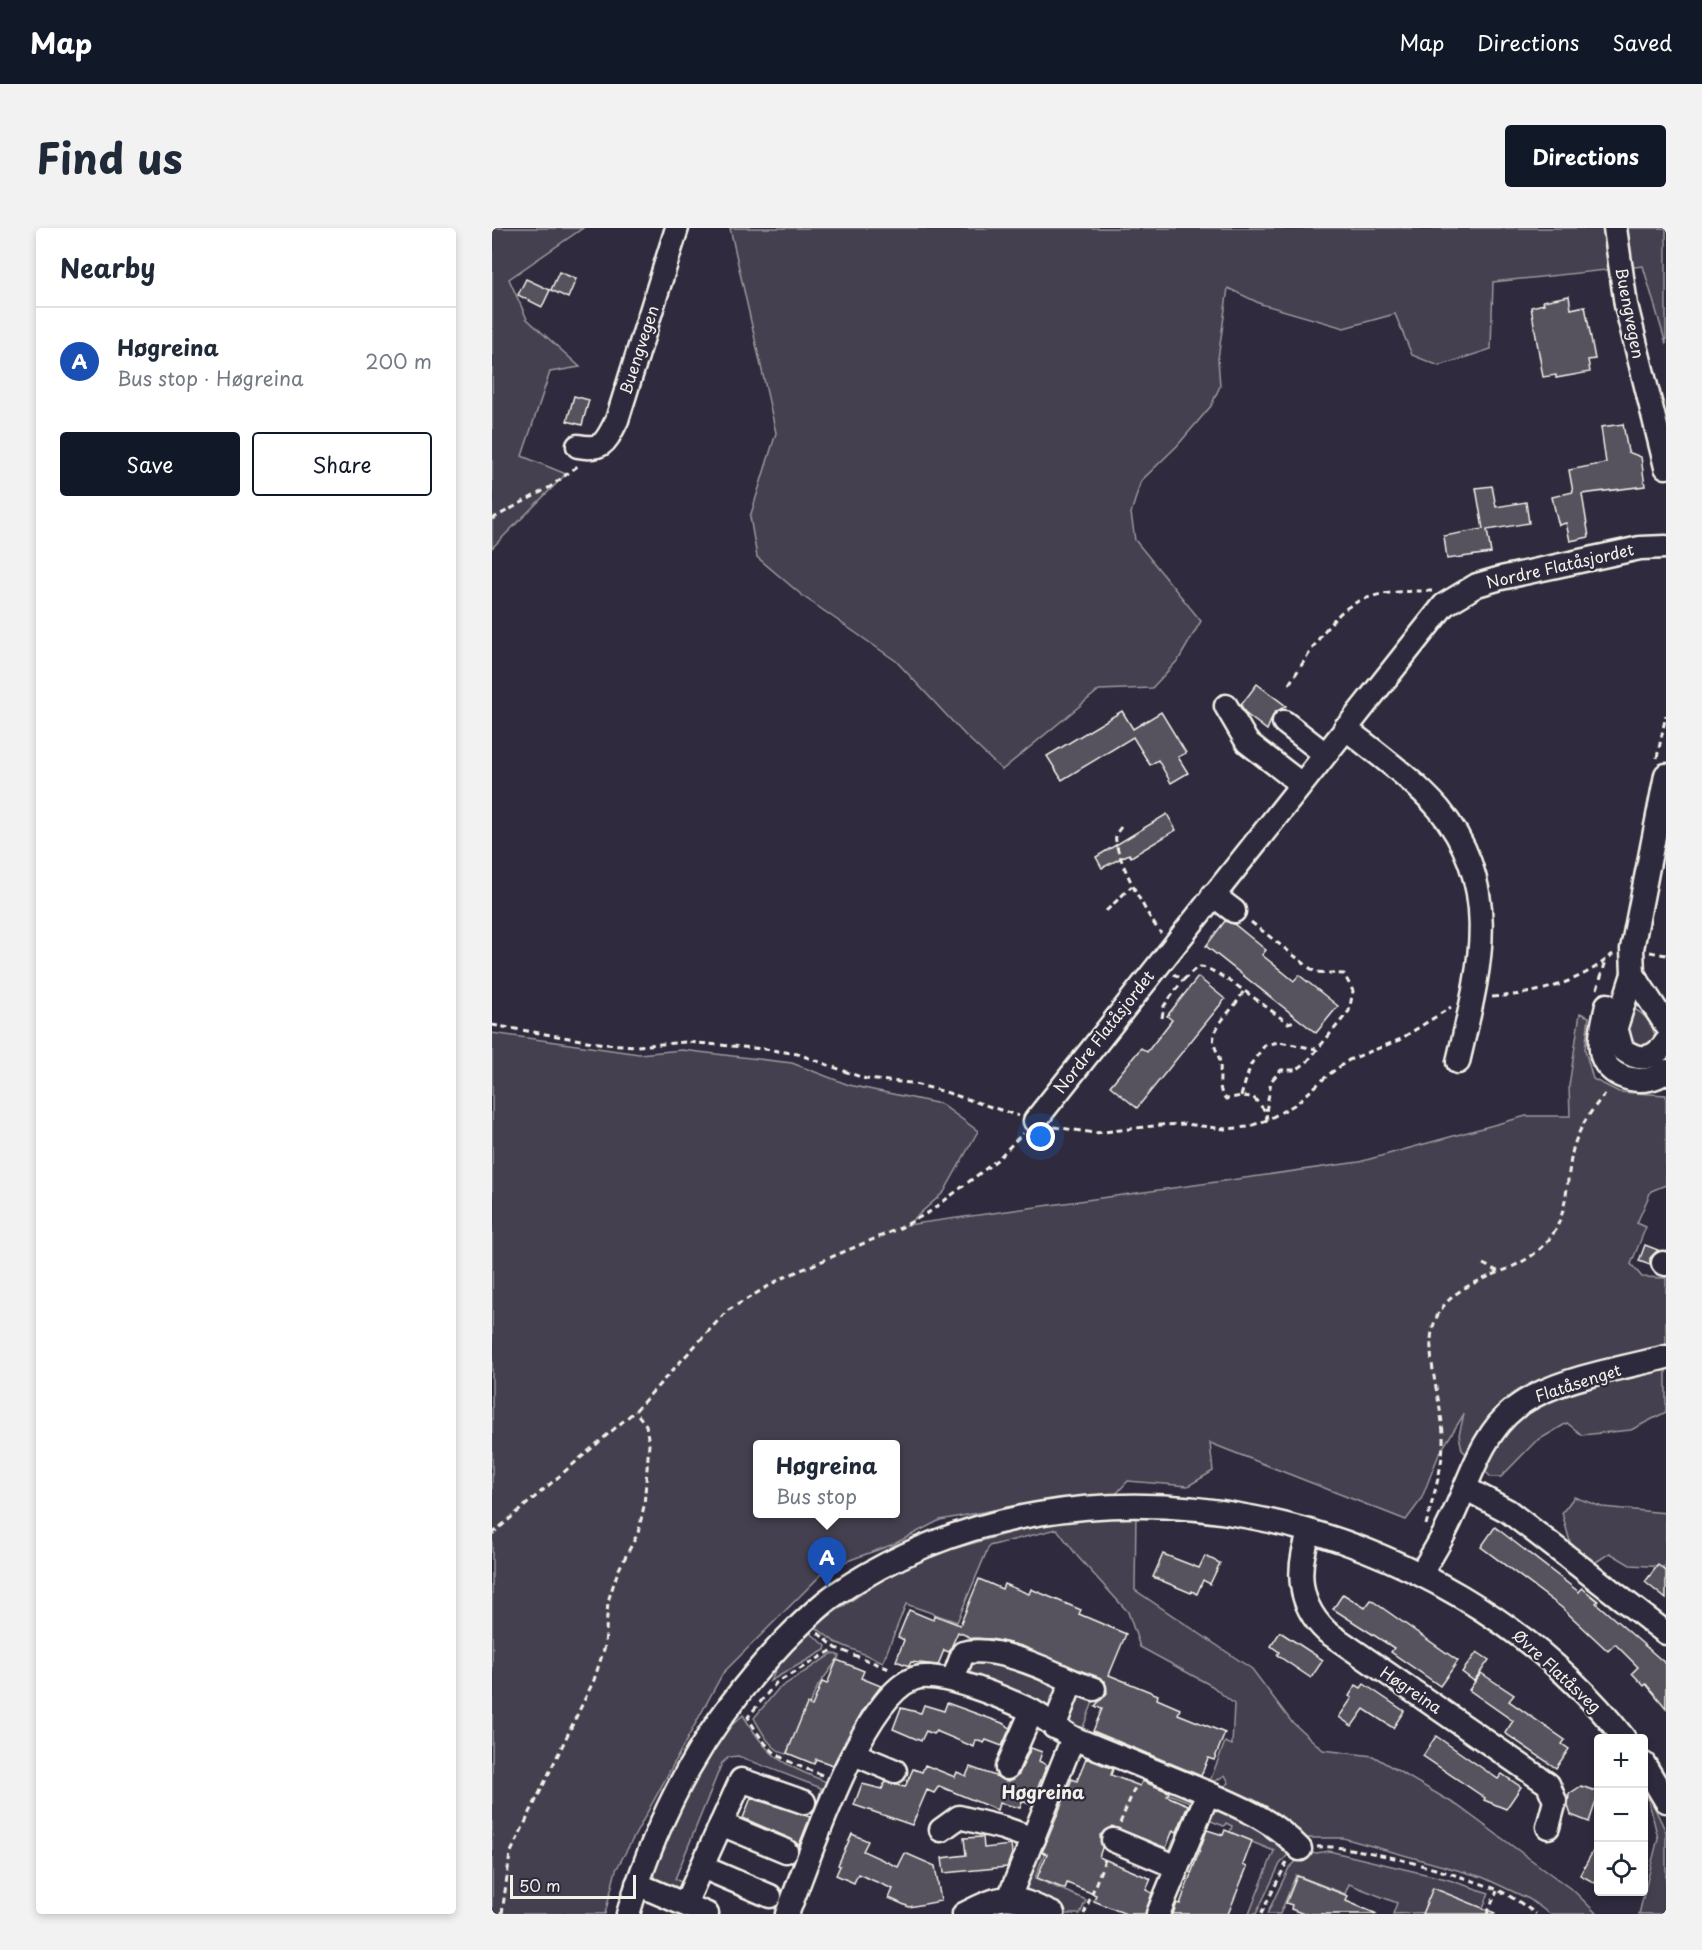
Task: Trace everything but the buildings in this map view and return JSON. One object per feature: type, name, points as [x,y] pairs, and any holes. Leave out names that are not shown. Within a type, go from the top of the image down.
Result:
[{"type":"street","name":"Buengvegen","points":[[586,448],[601,446],[617,420],[676,228]]},
{"type":"street","name":"Buengvegen","points":[[1615,228],[1626,304],[1666,467]]},
{"type":"street","name":"Nordre Flatåsjordet","points":[[1035,1121],[1427,625],[1457,595],[1477,585],[1501,578],[1640,548],[1666,547]]},
{"type":"street","points":[[1226,706],[1246,742],[1301,783]]},
{"type":"street","points":[[1284,722],[1325,754]]},
{"type":"street","points":[[1345,729],[1437,807],[1454,829],[1467,854],[1476,879],[1482,911],[1482,947],[1473,999],[1458,1062]]},
{"type":"street","points":[[1666,774],[1658,860],[1632,949],[1633,974],[1617,1027],[1622,1049],[1640,1059],[1650,1057],[1660,1051],[1666,1042]]},
{"type":"street","points":[[1213,894],[1241,915]]},
{"type":"street","points":[[1633,974],[1666,1025]]},
{"type":"street","points":[[1633,974],[1614,984],[1602,1032],[1602,1054],[1615,1072],[1634,1080],[1655,1078],[1666,1071]]},
{"type":"street","name":"Flatåsenget","points":[[1421,1574],[1448,1527],[1497,1426],[1515,1408],[1540,1393],[1560,1386],[1666,1357]]},
{"type":"street","points":[[1465,1488],[1508,1511],[1666,1633]]},
{"type":"street","points":[[628,1914],[658,1827],[690,1762],[733,1701],[767,1659],[804,1621],[835,1594],[928,1543],[984,1525],[1043,1511],[1102,1506],[1160,1506],[1256,1517],[1310,1532],[1421,1574]]},
{"type":"street","name":"Høgreina","points":[[1310,1532],[1304,1548],[1301,1580],[1305,1604],[1314,1619],[1327,1632],[1548,1784],[1555,1801],[1548,1827]]},
{"type":"street","name":"Øvre Flatåsveg","points":[[1421,1574],[1460,1594],[1523,1637],[1589,1698],[1620,1734]]},
{"type":"street","points":[[952,1680],[963,1653],[977,1649],[1038,1665],[1094,1689]]},
{"type":"street","points":[[788,1914],[839,1782],[888,1698],[913,1679],[952,1680],[1032,1711],[1063,1732],[1264,1819],[1284,1833],[1300,1849]]},
{"type":"street","points":[[1018,1905],[1063,1732],[1072,1681]]},
{"type":"street","points":[[1007,1768],[1032,1711]]},
{"type":"street","points":[[854,1754],[895,1771]]},
{"type":"street","points":[[1648,1771],[1666,1801]]},
{"type":"street","points":[[685,1904],[741,1780],[804,1802]]},
{"type":"street","points":[[1158,1914],[1208,1793]]},
{"type":"street","points":[[942,1830],[959,1817],[1003,1828],[1034,1839]]},
{"type":"street","points":[[721,1824],[786,1851]]},
{"type":"street","points":[[1113,1840],[1177,1867]]},
{"type":"street","points":[[702,1867],[770,1896]]},
{"type":"street","points":[[637,1884],[707,1914]]},
{"type":"street","points":[[964,1914],[996,1898],[1053,1914]]},
{"type":"path","points":[[492,519],[550,487],[587,458],[586,448]]},
{"type":"path","points":[[1289,684],[1332,619],[1355,601],[1372,594],[1397,590],[1432,591],[1457,595]]},
{"type":"path","points":[[1121,827],[1116,836],[1117,847],[1132,886],[1151,922],[1174,943]]},
{"type":"path","points":[[1106,911],[1132,886]]},
{"type":"path","points":[[1241,915],[1315,972],[1326,975],[1341,972],[1351,984],[1353,998],[1348,1011],[1300,1068],[1276,1072],[1271,1081],[1266,1112],[1268,1120]]},
{"type":"path","points":[[492,1025],[604,1044],[636,1046],[686,1042],[765,1048],[798,1054],[866,1079],[910,1083],[1035,1121],[1095,1133],[1185,1124],[1225,1129],[1247,1127],[1268,1120],[1296,1104],[1349,1060],[1399,1040],[1461,1001],[1537,992],[1568,983],[1595,969],[1620,948],[1632,949]]},
{"type":"path","points":[[1158,963],[1170,963],[1176,977],[1183,980]]},
{"type":"path","points":[[1162,1018],[1164,1006],[1183,980],[1196,968],[1202,967],[1224,978],[1288,1023],[1295,1021]]},
{"type":"path","points":[[1243,992],[1234,1008],[1216,1030],[1214,1043],[1220,1061],[1221,1094],[1229,1100],[1241,1096],[1253,1097],[1266,1112]]},
{"type":"path","points":[[1241,1096],[1251,1064],[1265,1045],[1279,1042],[1316,1050]]},
{"type":"path","points":[[1424,1532],[1443,1449],[1443,1418],[1431,1346],[1433,1329],[1443,1306],[1458,1290],[1522,1263],[1552,1235],[1564,1210],[1576,1137],[1596,1104],[1613,1085]]},
{"type":"path","points":[[492,1534],[635,1411],[727,1311],[780,1279],[921,1217],[967,1185],[1009,1147]]},
{"type":"path","points":[[1483,1264],[1502,1273]]},
{"type":"path","points":[[502,1914],[510,1854],[594,1680],[605,1646],[608,1601],[618,1570],[638,1533],[644,1506],[650,1444],[646,1425],[635,1411]]},
{"type":"path","points":[[804,1621],[836,1648],[913,1679]]},
{"type":"path","points":[[836,1648],[776,1683],[748,1717],[763,1743],[777,1756],[839,1782]]},
{"type":"path","points":[[1260,1914],[1283,1865],[1300,1849],[1328,1846],[1378,1855],[1444,1872],[1498,1890],[1536,1914]]},
{"type":"path","points":[[1487,1914],[1498,1890]]},
{"type":"shaded area","points":[[492,228],[583,228],[509,279],[527,319],[580,367],[550,372],[522,456],[566,474],[492,548]]},
{"type":"shaded area","points":[[730,228],[1666,228],[1666,344],[1643,266],[1493,282],[1491,349],[1439,366],[1412,355],[1395,314],[1344,328],[1261,304],[1228,288],[1218,359],[1220,386],[1211,406],[1177,446],[1141,481],[1131,513],[1135,540],[1201,621],[1179,659],[1152,688],[1099,690],[1002,770],[965,735],[896,661],[804,597],[757,557],[750,517],[776,433]]},
{"type":"shaded area","points":[[1634,1009],[1645,1017],[1654,1032],[1655,1036],[1648,1045],[1642,1046],[1628,1038],[1628,1024]]},
{"type":"shaded area","points":[[1580,1013],[1589,1017],[1585,1050],[1593,1079],[1619,1092],[1666,1095],[1666,1185],[1651,1191],[1637,1223],[1646,1227],[1631,1264],[1642,1277],[1666,1278],[1666,1412],[1631,1430],[1582,1435],[1567,1423],[1535,1442],[1501,1477],[1491,1477],[1462,1450],[1459,1435],[1464,1414],[1439,1454],[1421,1500],[1406,1520],[1210,1443],[1213,1471],[1188,1486],[1128,1481],[1114,1496],[1042,1501],[940,1520],[894,1544],[828,1568],[723,1673],[616,1870],[605,1914],[492,1914],[492,1033],[639,1054],[682,1050],[792,1063],[849,1085],[941,1104],[978,1131],[944,1192],[907,1225],[1359,1162],[1526,1116],[1570,1116],[1569,1086]]},
{"type":"shaded area","points":[[1574,1497],[1602,1507],[1666,1513],[1666,1567],[1630,1565],[1610,1553],[1593,1564],[1572,1549],[1562,1513]]},
{"type":"shaded area","points":[[1136,1513],[1135,1590],[1252,1669],[1291,1721],[1323,1750],[1373,1756],[1458,1806],[1575,1892],[1597,1914],[1550,1914],[1529,1899],[1482,1877],[1343,1838],[1299,1838],[1217,1791],[1229,1783],[1225,1775],[1208,1786],[1225,1742],[1232,1745],[1234,1704],[1212,1686],[1140,1647],[1128,1612],[1078,1557],[1057,1529],[989,1546],[957,1622],[906,1604],[883,1662],[835,1642],[814,1626],[885,1578],[935,1554],[1044,1523]]},
{"type":"shaded area","points":[[808,1631],[826,1646],[825,1650],[770,1681],[784,1655]]},
{"type":"shaded area","points":[[833,1653],[840,1656],[818,1686],[786,1754],[780,1752],[767,1739],[754,1718],[778,1689]]},
{"type":"shaded area","points":[[978,1655],[1060,1685],[1053,1714],[962,1677],[969,1657]]},
{"type":"shaded area","points":[[1076,1689],[1095,1697],[1082,1730],[1062,1722]]},
{"type":"shaded area","points":[[743,1715],[769,1751],[799,1771],[829,1783],[832,1791],[819,1796],[821,1788],[738,1756],[729,1757],[722,1763],[675,1879],[685,1884],[680,1892],[656,1881],[655,1869],[666,1833],[686,1791],[713,1745]]},
{"type":"shaded area","points":[[1168,1788],[1199,1792],[1178,1857],[1166,1858],[1190,1802],[1166,1793]]},
{"type":"shaded area","points":[[1648,1794],[1666,1832],[1666,1914],[1639,1914],[1644,1896],[1648,1896],[1648,1878],[1658,1838]]},
{"type":"shaded area","points":[[1210,1800],[1292,1850],[1280,1864],[1256,1914],[1249,1914],[1274,1851],[1230,1833],[1232,1826],[1226,1823],[1224,1826],[1203,1818]]},
{"type":"shaded area","points":[[1035,1848],[1045,1852],[1035,1878],[1086,1900],[1080,1914],[1063,1914],[1014,1895]]},
{"type":"shaded area","points":[[1329,1851],[1446,1879],[1489,1893],[1482,1910],[1393,1914],[1397,1903],[1349,1884],[1345,1894],[1296,1875],[1280,1914],[1267,1914],[1289,1868],[1303,1855]]},
{"type":"place","name":"Høgreina","points":[[827,1587]]},
{"type":"district","name":"Høgreina","points":[[1043,1793]]}]
